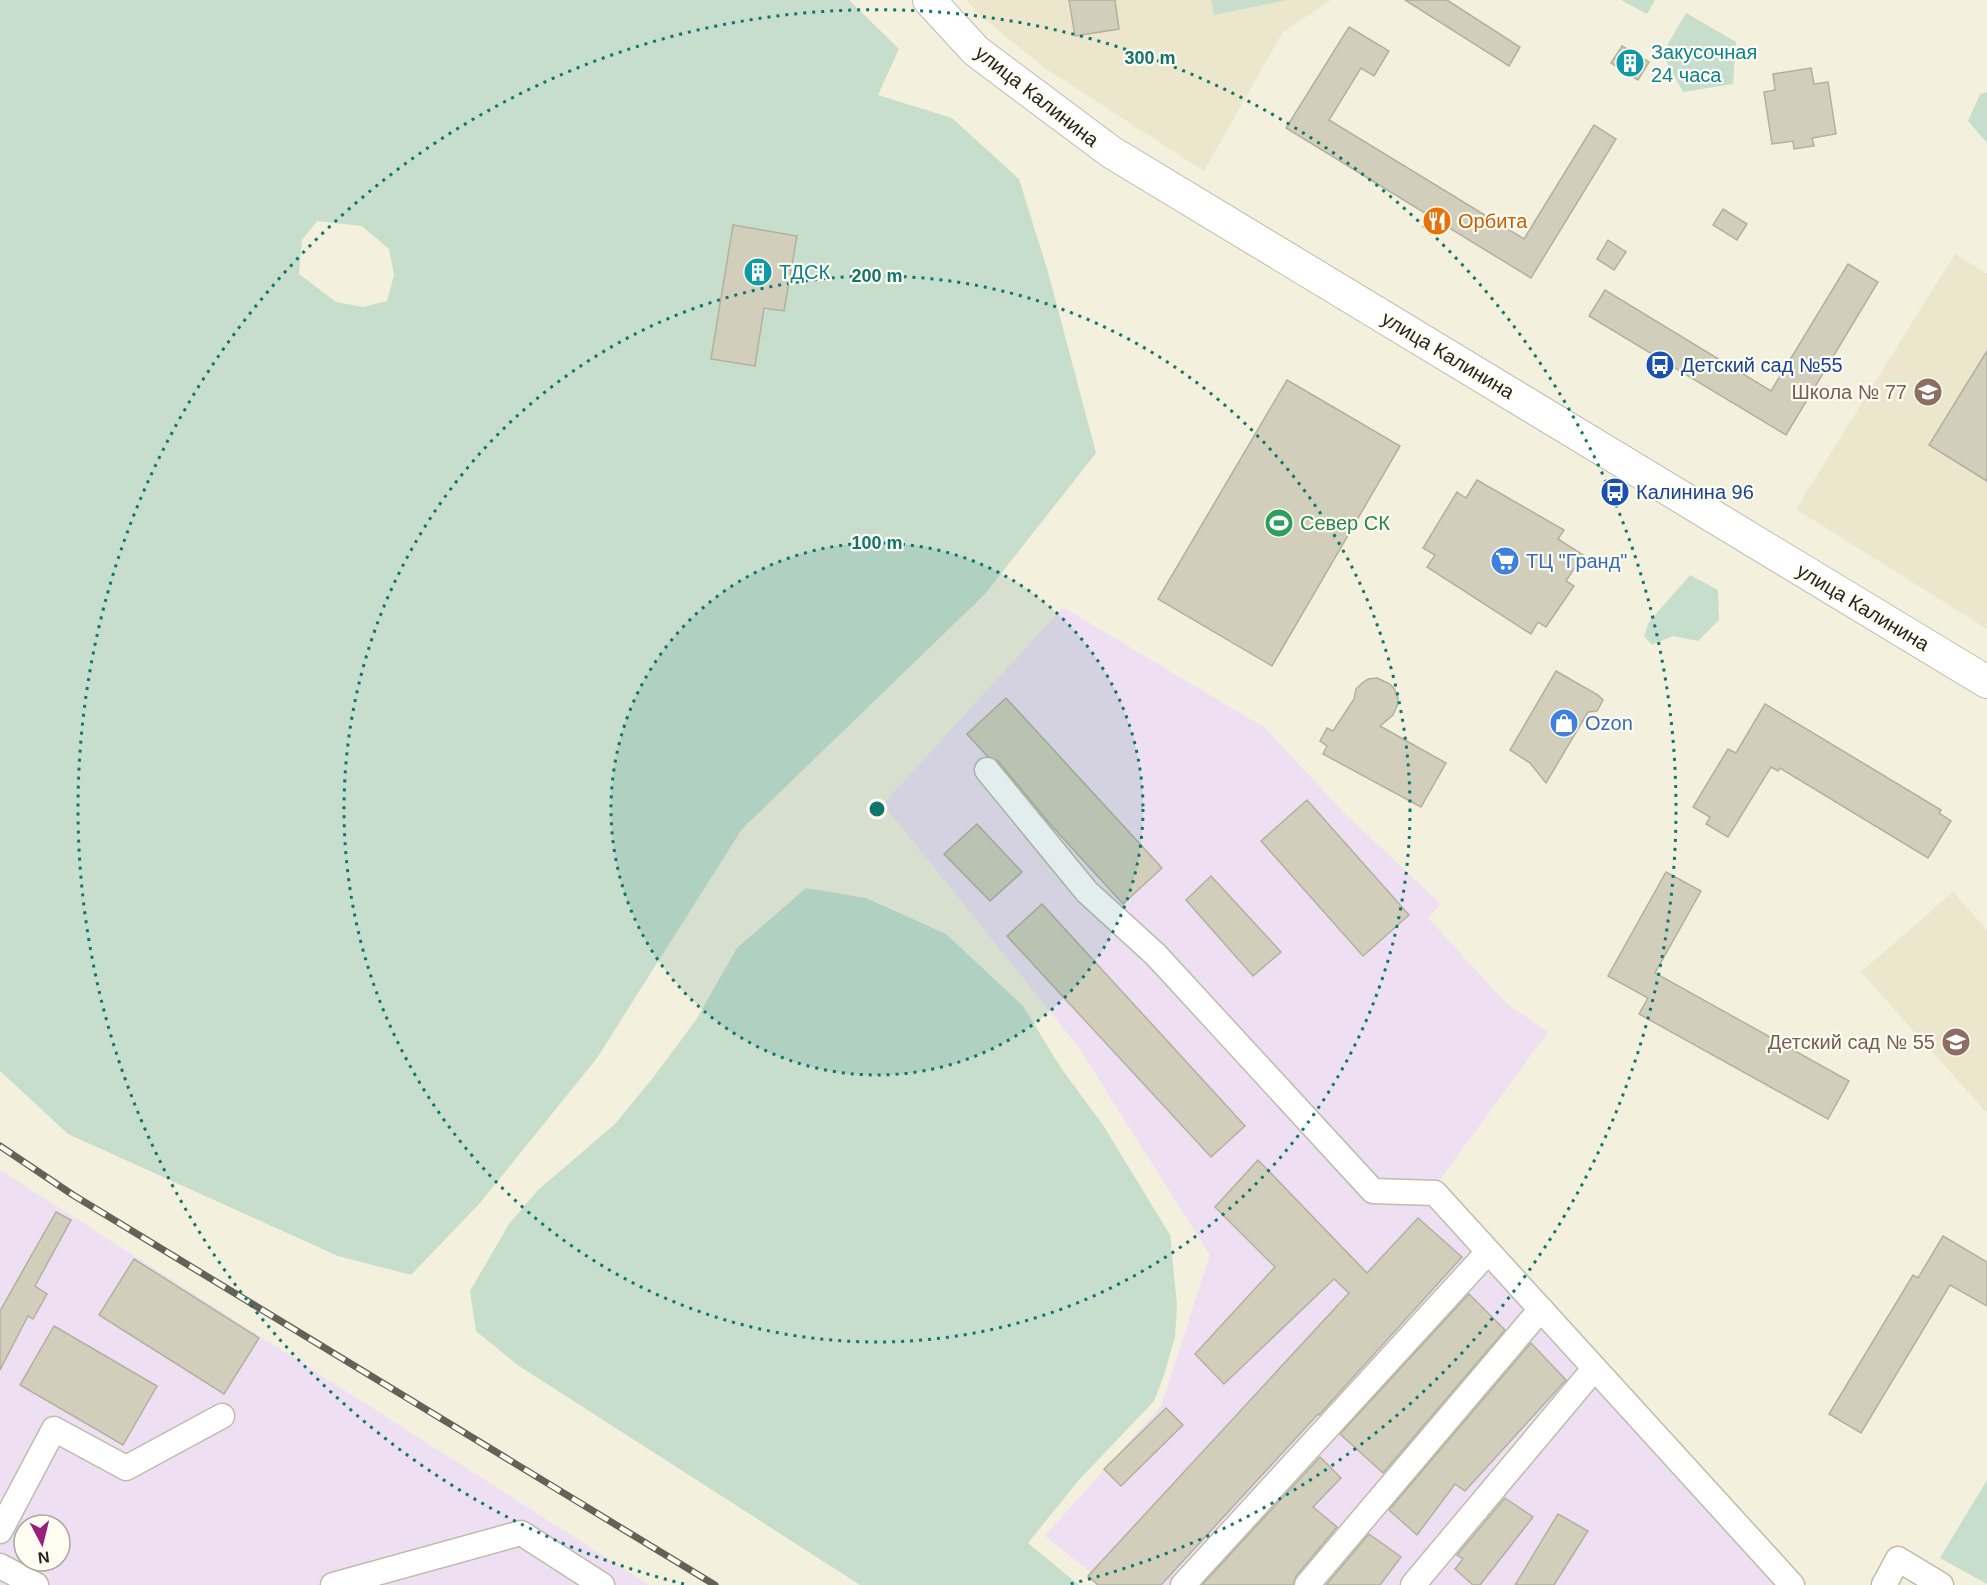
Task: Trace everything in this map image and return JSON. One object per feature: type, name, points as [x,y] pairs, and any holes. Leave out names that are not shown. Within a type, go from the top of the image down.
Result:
[{"type":"main road","name":"улица Калинина","points":[[929,0],[976,51],[1111,152],[1987,682]]},
{"type":"street","points":[[987,770],[1087,892],[1156,955],[1373,1191],[1435,1193],[1792,1585]]},
{"type":"street","points":[[1183,1585],[1488,1252]]},
{"type":"street","points":[[1307,1585],[1541,1309]]},
{"type":"street","points":[[1413,1585],[1594,1369]]},
{"type":"street","points":[[0,1531],[54,1429],[126,1468],[222,1416]]},
{"type":"street","points":[[333,1585],[521,1533],[602,1585]]},
{"type":"street","points":[[1884,1585],[1898,1559],[1941,1585]]},
{"type":"street","points":[[0,1566],[36,1585]]},
{"type":"shaded area","points":[[966,0],[1331,0],[1283,32],[1204,171],[1045,68],[984,19]]},
{"type":"shaded area","name":"Школа № 77","points":[[1955,254],[1987,274],[1987,629],[1796,509]]},
{"type":"shaded area","points":[[1063,607],[1265,728],[1346,815],[1441,904],[1428,918],[1507,1004],[1548,1032],[1439,1181],[1800,1585],[1107,1585],[1045,1536],[1161,1406],[1210,1255],[1077,1045],[883,804]]},
{"type":"shaded area","name":"Детский сад № 55","points":[[1953,892],[1987,930],[1987,1113],[1861,972]]},
{"type":"shaded area","points":[[0,1170],[649,1585],[0,1585]]},
{"type":"green space","points":[[0,0],[849,0],[899,49],[878,95],[952,118],[1019,179],[1048,272],[1096,453],[985,594],[742,829],[597,1058],[480,1203],[411,1275],[338,1256],[68,1134],[0,1071]],"holes":[[[317,221],[362,226],[389,249],[394,275],[387,301],[363,307],[336,302],[299,274],[302,240]]]},
{"type":"green space","points":[[1211,0],[1287,0],[1214,15]]},
{"type":"green space","points":[[1621,0],[1655,0],[1647,14]]},
{"type":"green space","points":[[1686,13],[1736,42],[1733,84],[1683,92],[1662,54]]},
{"type":"green space","points":[[1987,92],[1987,143],[1968,121],[1980,94]]},
{"type":"green space","points":[[1690,575],[1718,590],[1719,620],[1698,641],[1673,636],[1652,645],[1644,636],[1649,622]]},
{"type":"green space","points":[[806,888],[866,898],[946,934],[1023,1006],[1061,1068],[1103,1125],[1170,1235],[1177,1305],[1175,1337],[1154,1401],[1078,1481],[1028,1543],[1079,1585],[860,1585],[519,1366],[476,1331],[470,1291],[509,1224],[538,1190],[615,1124],[696,1020],[737,948]]},
{"type":"green space","points":[[1987,1480],[1987,1584],[1940,1558]]},
{"type":"building","points":[[1069,0],[1115,0],[1119,29],[1075,36]]},
{"type":"building","points":[[1405,0],[1447,0],[1520,47],[1509,66]]},
{"type":"building","points":[[1349,27],[1389,51],[1374,76],[1361,68],[1329,120],[1524,239],[1594,125],[1616,139],[1531,278],[1286,128]]},
{"type":"building","name":"Закусочная 24 часа","points":[[1622,46],[1649,62],[1638,80],[1611,63]]},
{"type":"building","points":[[1811,68],[1814,84],[1828,82],[1836,134],[1812,138],[1814,146],[1794,149],[1793,141],[1772,144],[1764,92],[1775,90],[1773,74]]},
{"type":"building","points":[[1723,209],[1747,224],[1737,240],[1713,225]]},
{"type":"building","name":"ТДСК","points":[[733,225],[797,236],[784,311],[764,308],[755,366],[711,359]]},
{"type":"building","points":[[1608,240],[1626,252],[1614,270],[1597,259]]},
{"type":"building","points":[[1848,264],[1878,282],[1786,435],[1589,316],[1605,290],[1771,391]]},
{"type":"building","points":[[1987,351],[1987,481],[1929,445]]},
{"type":"building","name":"Север СК","points":[[1287,380],[1400,446],[1272,666],[1158,599]]},
{"type":"building","name":"ТЦ \"Гранд\"","points":[[1477,480],[1564,530],[1558,539],[1583,555],[1566,581],[1574,586],[1546,627],[1538,622],[1531,634],[1427,567],[1435,555],[1423,548],[1457,492],[1466,498]]},
{"type":"building","points":[[1556,671],[1603,700],[1597,711],[1588,712],[1546,783],[1530,763],[1510,750]]},
{"type":"building","points":[[1377,678],[1390,684],[1398,698],[1393,715],[1380,726],[1446,763],[1421,807],[1323,754],[1327,746],[1320,741],[1327,728],[1333,731],[1361,684],[1368,679]]},
{"type":"building","points":[[1006,698],[1162,868],[1123,904],[1050,824],[998,761],[987,756],[967,734]]},
{"type":"building","points":[[1765,704],[1941,810],[1939,813],[1951,821],[1928,858],[1780,768],[1778,771],[1771,767],[1728,837],[1706,824],[1710,817],[1693,807],[1728,749],[1736,753]]},
{"type":"building","points":[[1307,800],[1409,915],[1363,956],[1261,841]]},
{"type":"building","points":[[977,824],[1022,872],[990,901],[944,854]]},
{"type":"building","points":[[1666,872],[1701,891],[1655,973],[1849,1081],[1828,1119],[1639,1014],[1648,998],[1608,976]]},
{"type":"building","points":[[1211,876],[1281,952],[1253,976],[1186,900]]},
{"type":"building","points":[[1042,904],[1245,1126],[1211,1157],[1007,936]]},
{"type":"building","points":[[1258,1160],[1367,1273],[1418,1218],[1462,1257],[1161,1585],[1098,1585],[1088,1576],[1349,1293],[1334,1279],[1224,1384],[1195,1354],[1275,1267],[1215,1207]]},
{"type":"building","points":[[56,1212],[71,1220],[35,1286],[47,1294],[33,1319],[28,1316],[0,1370],[0,1311]]},
{"type":"building","points":[[1943,1236],[1987,1262],[1987,1306],[1950,1285],[1861,1433],[1829,1414],[1913,1275],[1918,1278]]},
{"type":"building","points":[[134,1259],[259,1338],[224,1394],[99,1315]]},
{"type":"building","points":[[1469,1294],[1505,1330],[1383,1473],[1340,1434]]},
{"type":"building","points":[[54,1326],[157,1386],[123,1445],[20,1385]]},
{"type":"building","points":[[1531,1343],[1566,1380],[1465,1491],[1455,1484],[1417,1535],[1389,1510]]},
{"type":"building","points":[[1166,1408],[1183,1425],[1121,1486],[1104,1469]]},
{"type":"building","points":[[1320,1457],[1341,1478],[1313,1507],[1337,1527],[1296,1576],[1293,1585],[1202,1585]]},
{"type":"building","points":[[1505,1498],[1533,1517],[1480,1585],[1473,1585],[1455,1569],[1463,1559],[1457,1555]]},
{"type":"building","points":[[1558,1514],[1588,1531],[1554,1585],[1515,1585]]},
{"type":"building","points":[[1369,1534],[1401,1557],[1380,1585],[1326,1585]]},
{"type":"railway","points":[[0,1146],[73,1195],[715,1585]]},
{"type":"place","name":"Закусочная 24 часа","points":[[1630,63]]},
{"type":"place","name":"Орбита","points":[[1437,221]]},
{"type":"place","name":"ТДСК","points":[[758,272]]},
{"type":"place","name":"Детский сад №55","points":[[1660,365]]},
{"type":"place","name":"Школа № 77","points":[[1928,392]]},
{"type":"place","name":"Калинина 96","points":[[1615,492]]},
{"type":"place","name":"Север СК","points":[[1279,523]]},
{"type":"place","name":"ТЦ \"Гранд\"","points":[[1505,561]]},
{"type":"place","name":"Ozon","points":[[1564,723]]},
{"type":"place","name":"Детский сад № 55","points":[[1956,1042]]}]
